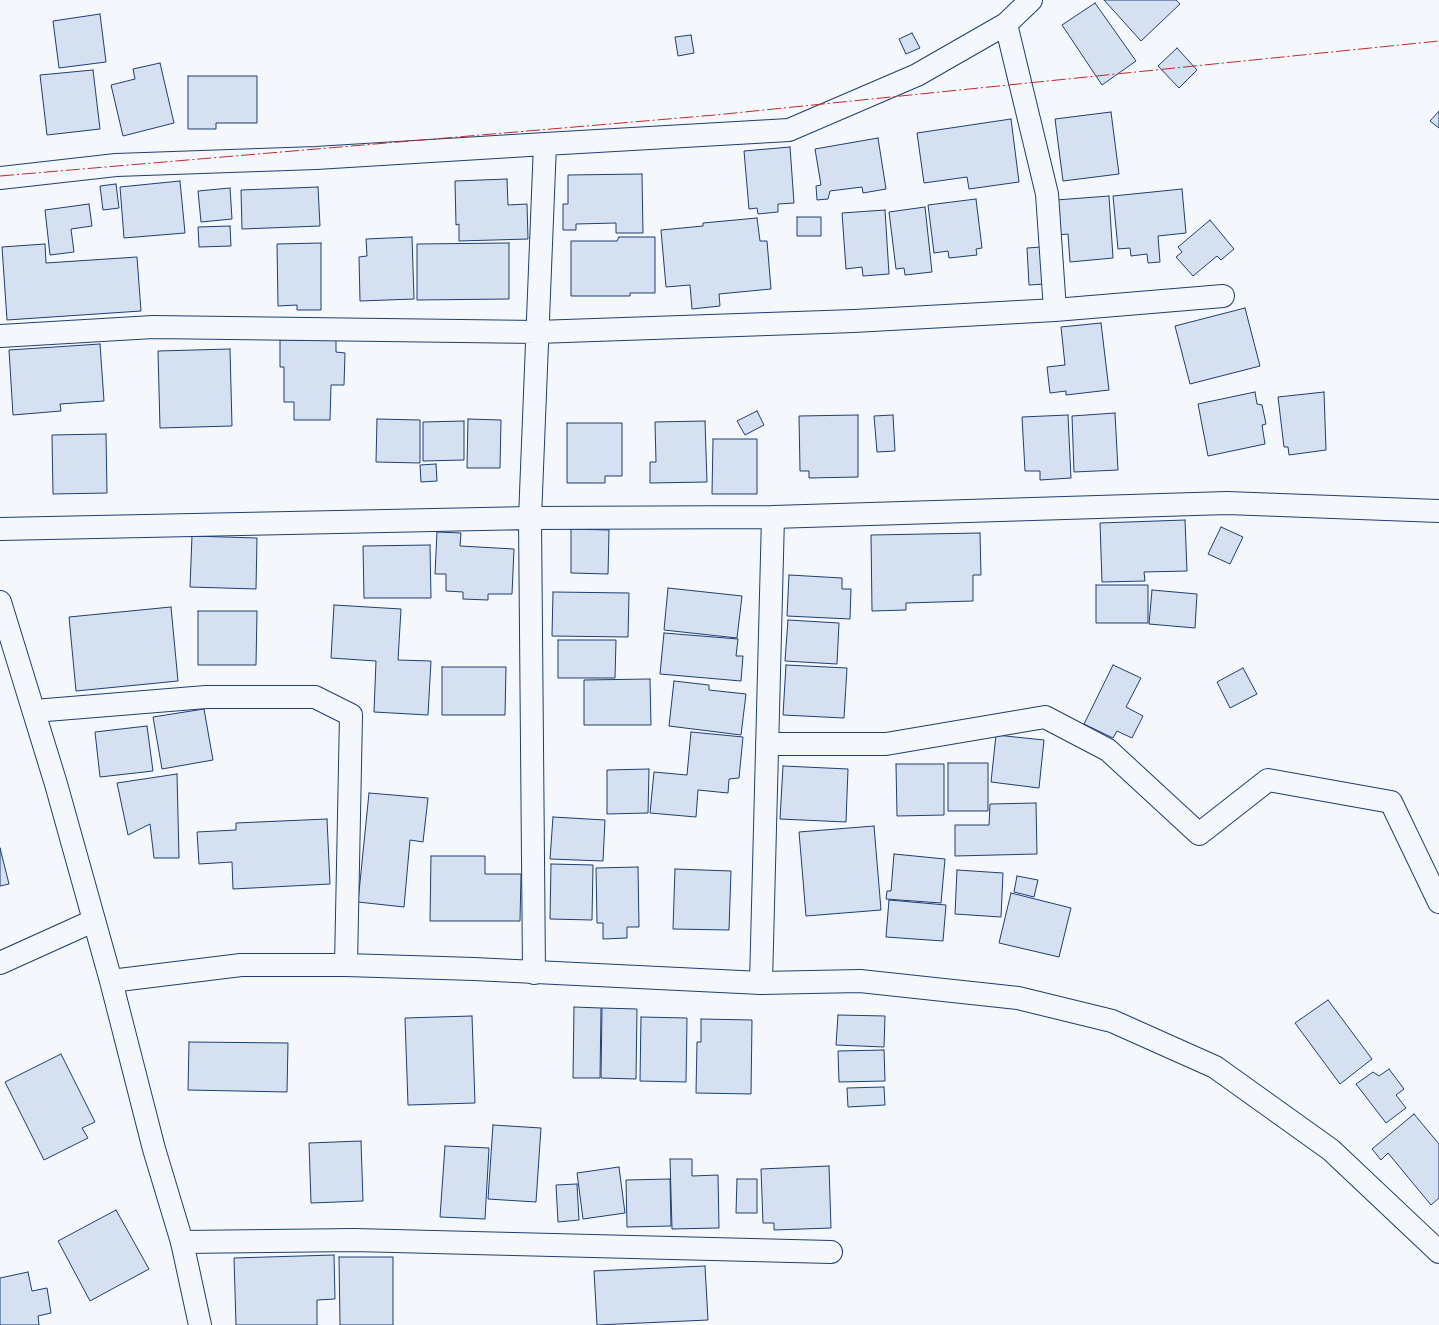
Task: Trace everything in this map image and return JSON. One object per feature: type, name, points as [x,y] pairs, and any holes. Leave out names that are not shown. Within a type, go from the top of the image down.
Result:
[{"type":"street","points":[[0,178],[116,165],[316,158],[789,130],[917,75],[1006,24],[1031,0]]},
{"type":"street","points":[[1006,24],[1047,194],[1055,310]]},
{"type":"street","points":[[534,973],[530,518],[545,144]]},
{"type":"street","points":[[0,336],[153,327],[537,332],[854,321],[1055,310],[1222,296]]},
{"type":"street","points":[[0,529],[530,518],[773,517],[1227,503],[1439,511]]},
{"type":"street","points":[[761,983],[773,517]]},
{"type":"street","points":[[0,602],[56,784],[93,921],[111,981],[154,1149],[182,1242],[200,1325]]},
{"type":"street","points":[[34,711],[206,697],[316,697],[351,715],[346,966]]},
{"type":"street","points":[[767,744],[886,744],[1045,717],[1108,750],[1199,834],[1268,780],[1391,802],[1439,902]]},
{"type":"street","points":[[0,963],[93,921]]},
{"type":"street","points":[[111,981],[241,965],[346,966],[474,969],[761,983],[860,981],[1018,998],[1112,1021],[1215,1067],[1331,1150],[1439,1252]]},
{"type":"street","points":[[182,1242],[354,1240],[831,1252]]},
{"type":"building","points":[[1104,0],[1176,0],[1180,4],[1141,41]]},
{"type":"building","points":[[1095,3],[1136,61],[1102,85],[1062,25]]},
{"type":"building","points":[[100,14],[106,62],[59,68],[53,21]]},
{"type":"building","points":[[912,33],[920,48],[906,54],[899,39]]},
{"type":"building","points":[[691,35],[694,53],[678,56],[675,37]]},
{"type":"building","points":[[1177,48],[1197,70],[1179,88],[1158,66]]},
{"type":"building","points":[[160,63],[174,123],[123,136],[111,85],[135,79],[133,69]]},
{"type":"building","points":[[93,70],[100,129],[47,135],[40,75]]},
{"type":"building","points":[[188,76],[257,76],[257,123],[216,123],[216,129],[188,129]]},
{"type":"building","points":[[1439,111],[1439,128],[1430,121]]},
{"type":"building","points":[[1111,112],[1119,174],[1063,181],[1055,119]]},
{"type":"building","points":[[1011,119],[1019,182],[969,189],[967,177],[924,183],[917,133]]},
{"type":"building","points":[[878,138],[886,189],[863,193],[862,187],[830,191],[828,199],[817,200],[816,186],[821,185],[815,149]]},
{"type":"building","points":[[790,147],[794,203],[778,204],[778,212],[758,214],[757,208],[749,209],[744,151]]},
{"type":"building","points":[[642,174],[643,233],[616,233],[616,223],[576,224],[576,230],[563,230],[563,204],[568,204],[568,175]]},
{"type":"building","points":[[507,179],[508,205],[527,204],[528,239],[459,241],[459,224],[456,225],[455,181]]},
{"type":"building","points":[[180,181],[185,233],[124,238],[120,187]]},
{"type":"building","points":[[116,184],[119,208],[103,210],[100,186]]},
{"type":"building","points":[[318,187],[320,226],[242,229],[241,190]]},
{"type":"building","points":[[230,188],[232,219],[201,222],[198,191]]},
{"type":"building","points":[[1182,189],[1186,233],[1158,236],[1160,262],[1148,263],[1147,254],[1131,256],[1130,248],[1118,249],[1113,196]]},
{"type":"building","points":[[1109,196],[1113,258],[1070,262],[1068,234],[1058,235],[1056,200]]},
{"type":"building","points":[[976,199],[982,248],[976,249],[977,255],[949,258],[948,251],[934,253],[928,205]]},
{"type":"building","points":[[89,204],[92,226],[71,229],[74,252],[50,255],[45,210]]},
{"type":"building","points":[[925,207],[932,272],[905,275],[904,268],[896,269],[889,212]]},
{"type":"building","points":[[885,210],[889,274],[863,276],[862,267],[846,269],[842,213]]},
{"type":"building","points":[[797,217],[821,217],[821,236],[797,236]]},
{"type":"building","points":[[757,218],[760,241],[767,241],[771,289],[719,294],[720,306],[692,309],[690,285],[666,287],[661,230],[703,226],[703,223]]},
{"type":"building","points":[[1210,220],[1234,249],[1221,260],[1217,256],[1193,276],[1176,257],[1182,252],[1178,247]]},
{"type":"building","points":[[230,226],[231,246],[199,247],[198,227]]},
{"type":"building","points":[[412,237],[414,299],[360,301],[359,257],[367,256],[366,239]]},
{"type":"building","points":[[619,237],[655,237],[655,293],[630,293],[630,296],[571,296],[571,241],[617,241]]},
{"type":"building","points":[[321,243],[321,310],[297,310],[297,305],[278,306],[277,244]]},
{"type":"building","points":[[509,243],[509,299],[417,300],[417,244]]},
{"type":"building","points":[[45,244],[46,263],[137,257],[141,311],[7,320],[2,247]]},
{"type":"building","points":[[1042,247],[1044,284],[1029,285],[1027,248]]},
{"type":"building","points":[[1245,308],[1260,366],[1190,384],[1175,326]]},
{"type":"building","points":[[1101,323],[1109,390],[1066,395],[1066,391],[1050,393],[1047,367],[1065,365],[1061,327]]},
{"type":"building","points":[[280,340],[336,340],[336,352],[345,353],[344,385],[331,385],[330,420],[294,420],[294,402],[284,402],[284,367],[280,367]]},
{"type":"building","points":[[100,344],[104,401],[60,404],[61,411],[13,415],[9,350]]},
{"type":"building","points":[[230,349],[232,426],[160,428],[158,351]]},
{"type":"building","points":[[1255,392],[1257,404],[1262,405],[1266,424],[1262,425],[1265,444],[1208,456],[1198,404]]},
{"type":"building","points":[[1324,392],[1326,450],[1289,455],[1288,447],[1284,447],[1278,397]]},
{"type":"building","points":[[757,411],[764,425],[745,435],[737,421]]},
{"type":"building","points":[[1115,413],[1118,470],[1074,472],[1072,416]]},
{"type":"building","points":[[858,415],[858,477],[809,478],[809,471],[800,471],[799,416]]},
{"type":"building","points":[[893,415],[895,451],[877,452],[874,416]]},
{"type":"building","points":[[1068,415],[1071,478],[1040,480],[1040,471],[1025,471],[1022,417]]},
{"type":"building","points":[[377,419],[420,420],[420,463],[376,462]]},
{"type":"building","points":[[468,419],[501,420],[500,468],[467,468]]},
{"type":"building","points":[[464,421],[464,460],[423,461],[423,422]]},
{"type":"building","points":[[705,421],[707,482],[650,483],[650,462],[656,462],[655,422]]},
{"type":"building","points":[[567,423],[622,423],[622,476],[605,476],[605,483],[567,483]]},
{"type":"building","points":[[106,434],[107,493],[53,494],[52,435]]},
{"type":"building","points":[[713,439],[757,439],[757,494],[712,494]]},
{"type":"building","points":[[436,464],[437,481],[421,482],[420,465]]},
{"type":"building","points":[[1185,520],[1187,571],[1144,572],[1145,581],[1102,582],[1100,523]]},
{"type":"building","points":[[1221,527],[1243,537],[1230,564],[1208,554]]},
{"type":"building","points":[[571,529],[609,530],[608,574],[571,573]]},
{"type":"building","points":[[437,532],[461,533],[460,546],[514,549],[512,594],[488,594],[488,600],[463,599],[463,592],[446,591],[446,574],[435,574]]},
{"type":"building","points":[[980,533],[981,575],[973,575],[973,601],[906,603],[906,610],[872,611],[871,535]]},
{"type":"building","points":[[192,536],[257,538],[256,589],[190,587]]},
{"type":"building","points":[[430,545],[431,598],[364,598],[363,546]]},
{"type":"building","points":[[789,575],[842,578],[842,589],[851,589],[850,619],[787,616]]},
{"type":"building","points":[[1096,585],[1148,585],[1148,623],[1096,623]]},
{"type":"building","points":[[668,588],[742,596],[737,638],[664,630]]},
{"type":"building","points":[[1152,590],[1197,594],[1195,628],[1149,624]]},
{"type":"building","points":[[553,592],[629,593],[628,637],[552,636]]},
{"type":"building","points":[[334,605],[401,609],[398,660],[431,661],[428,715],[374,712],[376,661],[331,658]]},
{"type":"building","points":[[171,607],[178,681],[76,691],[69,617]]},
{"type":"building","points":[[198,611],[257,611],[256,665],[198,665]]},
{"type":"building","points":[[788,620],[839,623],[837,664],[785,661]]},
{"type":"building","points":[[664,633],[738,639],[736,656],[743,656],[741,681],[660,674]]},
{"type":"building","points":[[558,640],[616,640],[615,678],[558,678]]},
{"type":"building","points":[[786,665],[847,668],[844,718],[783,715]]},
{"type":"building","points":[[1113,665],[1141,678],[1126,707],[1143,716],[1132,738],[1117,731],[1113,738],[1084,724]]},
{"type":"building","points":[[442,667],[506,667],[505,715],[442,715]]},
{"type":"building","points":[[1243,668],[1257,694],[1230,708],[1217,682]]},
{"type":"building","points":[[650,679],[651,725],[584,725],[584,680]]},
{"type":"building","points":[[674,681],[709,685],[709,690],[746,694],[741,735],[669,726]]},
{"type":"building","points":[[204,709],[213,760],[162,769],[153,717]]},
{"type":"building","points":[[147,726],[153,771],[100,777],[95,732]]},
{"type":"building","points":[[691,732],[743,737],[739,778],[729,779],[728,793],[698,790],[696,817],[650,813],[654,772],[687,775]]},
{"type":"building","points":[[996,735],[1044,740],[1039,788],[991,782]]},
{"type":"building","points":[[948,763],[988,763],[988,811],[948,811]]},
{"type":"building","points":[[896,764],[944,764],[944,815],[897,816]]},
{"type":"building","points":[[783,766],[848,769],[846,822],[780,819]]},
{"type":"building","points":[[649,769],[648,813],[607,814],[607,770]]},
{"type":"building","points":[[177,774],[179,858],[154,858],[150,824],[128,835],[117,783]]},
{"type":"building","points":[[369,793],[428,798],[423,842],[410,840],[404,907],[358,902]]},
{"type":"building","points":[[1036,803],[1037,854],[955,856],[955,825],[989,825],[990,804]]},
{"type":"building","points":[[553,817],[605,820],[603,861],[550,859]]},
{"type":"building","points":[[327,819],[330,884],[233,889],[232,862],[199,864],[197,832],[236,830],[236,823]]},
{"type":"building","points":[[874,826],[881,910],[806,916],[799,832]]},
{"type":"building","points":[[0,848],[9,884],[0,886]]},
{"type":"building","points":[[894,854],[945,859],[941,903],[886,899],[887,891],[891,891]]},
{"type":"building","points":[[431,856],[485,856],[485,874],[521,874],[520,921],[430,921]]},
{"type":"building","points":[[551,864],[593,865],[592,920],[550,919]]},
{"type":"building","points":[[638,867],[639,927],[627,927],[627,938],[603,939],[603,923],[597,923],[596,868]]},
{"type":"building","points":[[675,869],[731,871],[729,930],[673,929]]},
{"type":"building","points":[[957,870],[1003,873],[1001,917],[955,914]]},
{"type":"building","points":[[1017,876],[1038,880],[1034,897],[1014,892]]},
{"type":"building","points":[[1011,893],[1071,908],[1059,957],[999,943]]},
{"type":"building","points":[[889,900],[946,905],[943,941],[886,937]]},
{"type":"building","points":[[1328,1000],[1372,1059],[1340,1084],[1295,1023]]},
{"type":"building","points":[[574,1007],[601,1008],[600,1078],[573,1078]]},
{"type":"building","points":[[602,1008],[637,1009],[636,1079],[601,1078]]},
{"type":"building","points":[[838,1015],[885,1016],[884,1047],[836,1045]]},
{"type":"building","points":[[472,1016],[475,1103],[408,1105],[405,1018]]},
{"type":"building","points":[[641,1017],[687,1018],[686,1082],[640,1081]]},
{"type":"building","points":[[701,1019],[752,1020],[751,1094],[696,1093],[697,1042],[701,1042]]},
{"type":"building","points":[[189,1042],[288,1043],[287,1092],[188,1090]]},
{"type":"building","points":[[884,1050],[885,1081],[839,1082],[838,1051]]},
{"type":"building","points":[[61,1054],[95,1122],[82,1128],[88,1138],[44,1160],[5,1082]]},
{"type":"building","points":[[1389,1069],[1404,1089],[1396,1095],[1406,1108],[1386,1123],[1356,1084],[1373,1072],[1379,1076]]},
{"type":"building","points":[[884,1087],[885,1105],[848,1107],[847,1088]]},
{"type":"building","points":[[1414,1114],[1439,1144],[1439,1198],[1431,1205],[1388,1153],[1381,1160],[1372,1149]]},
{"type":"building","points":[[493,1125],[541,1128],[536,1202],[488,1199]]},
{"type":"building","points":[[361,1141],[363,1201],[311,1203],[309,1143]]},
{"type":"building","points":[[445,1146],[489,1148],[485,1219],[440,1217]]},
{"type":"building","points":[[670,1159],[692,1159],[692,1176],[718,1175],[719,1228],[672,1229]]},
{"type":"building","points":[[829,1166],[831,1228],[774,1230],[774,1223],[763,1223],[761,1169]]},
{"type":"building","points":[[619,1167],[625,1213],[583,1219],[577,1173]]},
{"type":"building","points":[[670,1179],[671,1226],[627,1227],[626,1180]]},
{"type":"building","points":[[737,1179],[757,1179],[757,1213],[736,1213]]},
{"type":"building","points":[[577,1184],[579,1220],[558,1222],[556,1185]]},
{"type":"building","points":[[116,1210],[149,1269],[90,1301],[58,1241]]},
{"type":"building","points":[[334,1255],[335,1299],[317,1300],[317,1325],[236,1325],[234,1258]]},
{"type":"building","points":[[339,1257],[393,1257],[393,1325],[340,1325]]},
{"type":"building","points":[[705,1266],[708,1320],[597,1325],[594,1271]]},
{"type":"building","points":[[28,1272],[32,1291],[47,1288],[51,1313],[38,1316],[39,1325],[0,1325],[0,1278]]},
{"type":"power","points":[[0,176],[715,115],[1439,41]]}]
